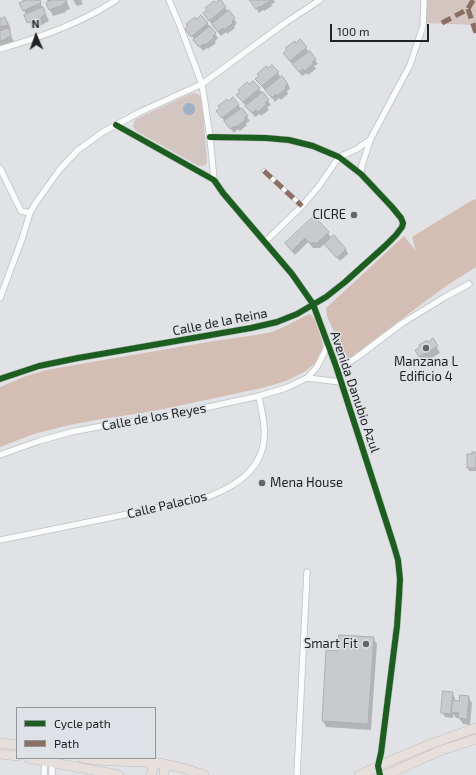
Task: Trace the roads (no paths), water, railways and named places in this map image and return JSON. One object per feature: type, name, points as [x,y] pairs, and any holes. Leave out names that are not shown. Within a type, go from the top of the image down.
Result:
[{"type":"main road","points":[[359,775],[379,771],[387,762],[476,728]]},
{"type":"main road","points":[[389,774],[442,750],[476,739]]},
{"type":"main road","points":[[0,743],[16,745]]},
{"type":"main road","points":[[0,754],[16,756]]},
{"type":"main road","points":[[38,759],[119,775]]},
{"type":"main road","points":[[88,759],[100,761],[148,762],[191,770],[204,775]]},
{"type":"main road","points":[[148,762],[153,768],[151,775]]},
{"type":"main road","points":[[164,775],[164,770],[169,765]]},
{"type":"street","points":[[0,49],[25,42],[65,26],[103,9],[116,0]]},
{"type":"street","points":[[169,0],[202,84],[210,137],[214,180]]},
{"type":"street","points":[[0,298],[30,213],[66,162],[78,150],[103,132],[140,112],[202,84],[285,23],[320,0]]},
{"type":"street","points":[[361,174],[362,165],[372,138],[410,65],[423,26],[424,0]]},
{"type":"street","name":"Avenida Danubio Azul","points":[[116,125],[214,180],[223,193],[292,274],[313,304],[336,366],[398,560],[400,579],[397,626],[379,771]]},
{"type":"street","name":"Calle de la Reina","points":[[0,379],[39,366],[58,362],[263,326],[277,322],[296,314],[326,297],[385,246],[402,227],[403,222],[401,218],[361,174],[339,157],[313,146],[289,140],[210,137]]},
{"type":"street","points":[[265,241],[302,206],[319,186],[339,157],[357,149],[372,138]]},
{"type":"street","points":[[0,168],[21,211],[30,213]]},
{"type":"street","points":[[264,171],[302,206]]},
{"type":"street","points":[[336,366],[346,364],[356,358],[401,324],[469,284]]},
{"type":"street","name":"Calle de los Reyes","points":[[0,455],[39,441],[71,432],[152,419],[259,396],[286,388],[307,378],[317,367],[328,345]]},
{"type":"street","points":[[307,378],[341,382]]},
{"type":"street","name":"Calle Palacios","points":[[0,540],[187,502],[210,496],[232,486],[245,477],[252,469],[262,451],[264,439],[259,396]]},
{"type":"street","points":[[297,775],[307,572]]},
{"type":"street","points":[[381,753],[387,762],[389,774]]},
{"type":"street","points":[[44,775],[49,760]]},
{"type":"street","points":[[49,760],[52,775]]},
{"type":"water","points":[[187,103],[191,103],[195,109],[191,115],[187,115],[183,111],[183,107]]},
{"type":"place","name":"CICRE","points":[[354,215]]},
{"type":"place","name":"Manzana L Edificio 4","points":[[426,348]]},
{"type":"place","name":"Mena House","points":[[262,483]]},
{"type":"place","name":"Smart Fit","points":[[366,644]]}]
